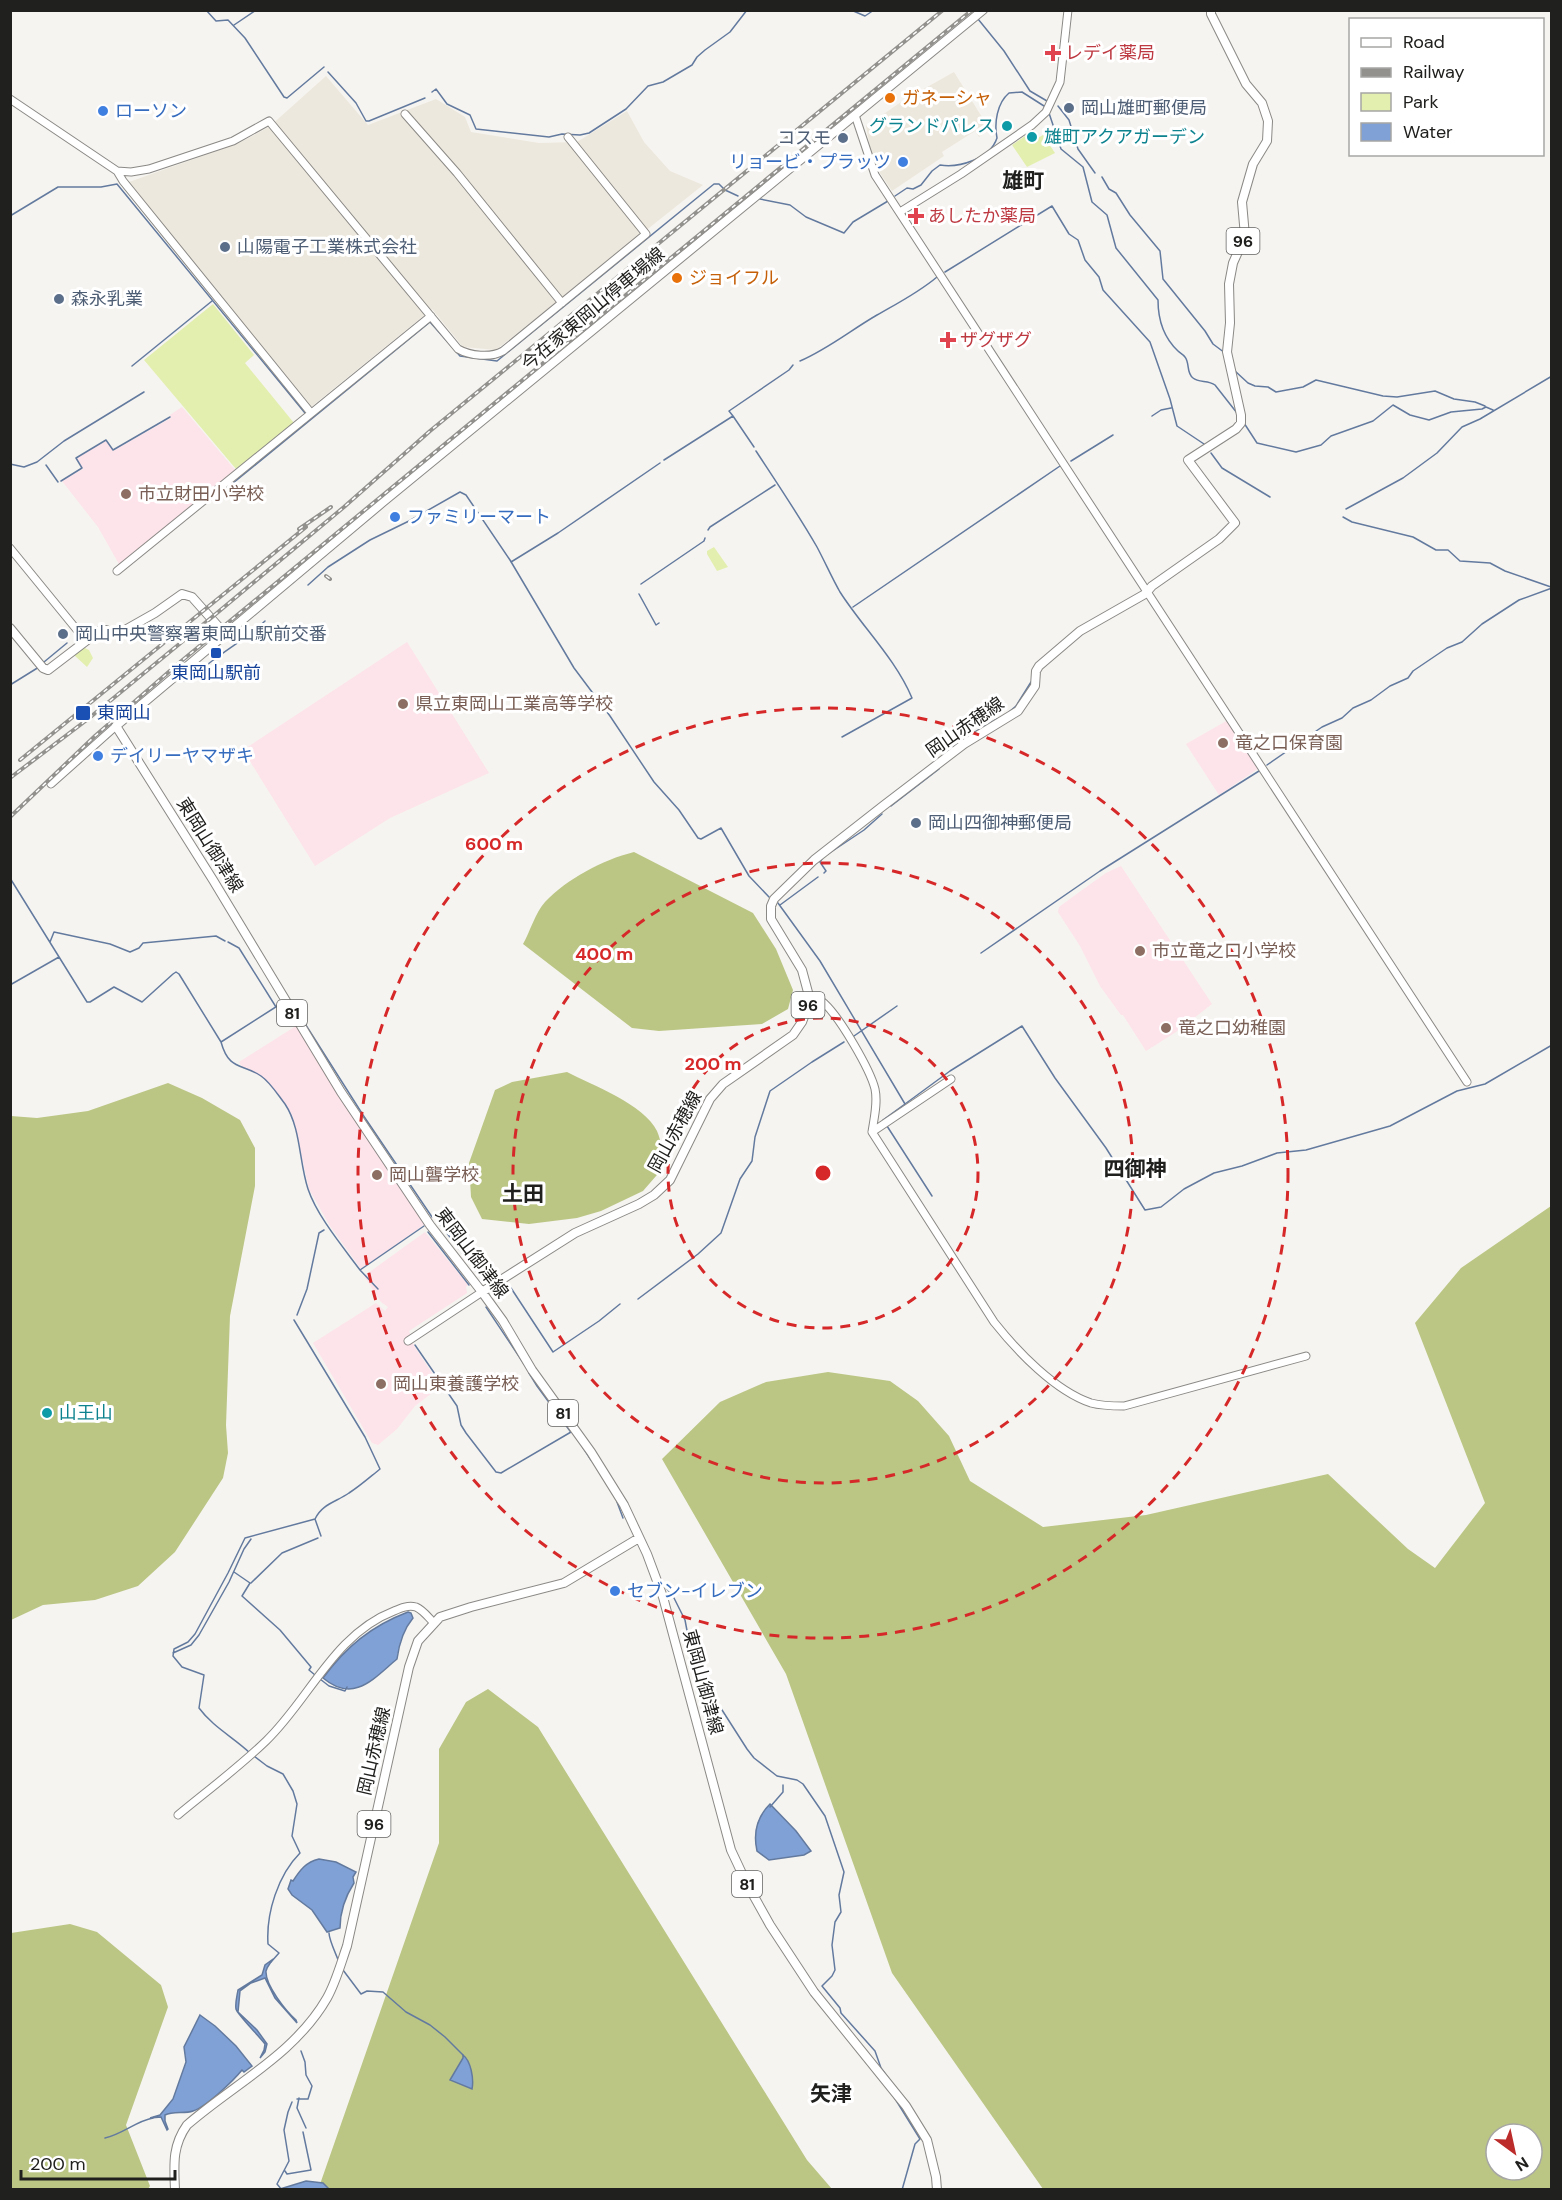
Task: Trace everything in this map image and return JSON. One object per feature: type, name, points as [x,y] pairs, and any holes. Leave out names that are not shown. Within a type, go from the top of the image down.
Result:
[{"type":"main road","name":"今在家東岡山停車場線","points":[[225,634],[983,10]]},
{"type":"main road","name":"岡山赤穂線","points":[[482,1292],[575,1233],[654,1195],[670,1180],[710,1099],[723,1084],[793,1035],[802,1022],[809,996],[802,970],[771,919],[771,906],[781,890],[814,860],[964,744],[1017,711],[1035,686],[1036,671],[1039,666],[1076,635],[1147,591],[1219,539],[1235,523],[1188,460],[1236,429],[1241,423],[1227,352],[1230,323],[1229,284],[1233,263],[1245,236],[1242,202],[1253,164],[1267,141],[1268,121],[1262,103],[1251,92],[1241,74],[1211,10]]},
{"type":"main road","points":[[10,627],[43,668],[48,670],[101,630],[114,634],[156,612],[177,596],[187,594],[192,597],[225,634],[116,726]]},
{"type":"main road","name":"東岡山御津線","points":[[116,726],[213,879],[341,1092],[430,1225],[503,1321],[531,1370],[603,1471],[624,1505],[663,1597],[731,1850],[770,1925],[814,1992],[906,2106],[927,2140],[934,2166],[936,2190]]},
{"type":"main road","points":[[433,1622],[447,1614],[564,1583],[639,1538]]},
{"type":"main road","name":"岡山赤穂線","points":[[175,2190],[174,2153],[181,2133],[187,2125],[291,2044],[314,2019],[335,1982],[347,1946],[413,1652],[418,1641],[433,1622]]},
{"type":"street","points":[[900,212],[961,174],[1032,125],[1046,112],[1060,82],[1068,10]]},
{"type":"street","points":[[10,99],[117,171],[310,413]]},
{"type":"street","points":[[405,114],[562,303]]},
{"type":"street","points":[[855,115],[861,127],[872,170],[1467,1082]]},
{"type":"street","points":[[117,171],[131,172],[149,169],[233,141],[269,121],[458,349],[466,353],[491,356],[503,351],[646,234],[567,137]]},
{"type":"street","points":[[117,571],[431,316]]},
{"type":"street","points":[[10,548],[86,640]]},
{"type":"street","points":[[51,784],[116,726]]},
{"type":"street","points":[[809,996],[817,997],[827,1005],[848,1036],[871,1079],[876,1104],[872,1132],[994,1322],[1046,1375],[1074,1395],[1102,1405],[1124,1406],[1306,1356]]},
{"type":"street","points":[[872,1132],[951,1079]]},
{"type":"street","points":[[408,1341],[482,1292]]},
{"type":"street","points":[[178,1815],[251,1754],[280,1726],[343,1646],[376,1620],[405,1606],[416,1607],[433,1622]]},
{"type":"shaded area","points":[[954,72],[990,130],[979,137],[975,131],[942,152],[944,156],[892,191],[878,170],[871,153],[866,126],[904,100]]},
{"type":"shaded area","points":[[326,76],[368,125],[436,99],[465,117],[471,132],[539,143],[577,142],[627,111],[644,142],[670,171],[703,185],[496,350],[463,347],[432,309],[311,407],[129,182],[239,143],[269,127]]},
{"type":"shaded area","points":[[182,407],[235,470],[119,564],[98,527],[62,481],[83,469],[77,458],[106,441],[113,451],[171,418],[170,415]]},
{"type":"shaded area","points":[[407,642],[489,773],[390,818],[315,866],[243,750]]},
{"type":"shaded area","points":[[1228,720],[1259,768],[1219,795],[1186,744]]},
{"type":"shaded area","points":[[1121,866],[1212,1004],[1176,1032],[1146,1051],[1123,1015],[1100,986],[1080,946],[1058,912],[1059,907],[1078,893],[1106,873]]},
{"type":"shaded area","points":[[296,1026],[425,1224],[361,1269],[330,1226],[309,1189],[293,1117],[287,1106],[264,1078],[242,1067],[239,1062]]},
{"type":"shaded area","points":[[425,1232],[468,1285],[467,1293],[409,1331],[414,1346],[436,1379],[434,1381],[436,1390],[415,1406],[397,1429],[378,1445],[372,1443],[313,1343],[376,1303],[385,1311],[388,1307],[381,1302],[364,1276]]},
{"type":"green space","name":"雄町アクアガーデン","points":[[1031,132],[1036,139],[1043,135],[1055,153],[1027,167],[1012,145]]},
{"type":"green space","points":[[213,304],[254,355],[245,363],[294,423],[236,469],[144,360]]},
{"type":"green space","points":[[714,547],[728,567],[717,571],[707,554],[707,551]]},
{"type":"green space","points":[[83,647],[89,650],[93,658],[87,667],[74,655],[61,665]]},
{"type":"green space","points":[[634,852],[753,913],[776,949],[793,990],[788,1009],[762,1024],[659,1031],[632,1028],[523,944],[538,912],[554,894],[586,871]]},
{"type":"green space","points":[[567,1072],[616,1096],[641,1112],[650,1121],[660,1140],[663,1168],[643,1191],[601,1211],[577,1218],[529,1224],[482,1219],[471,1197],[469,1163],[495,1090],[512,1082]]},
{"type":"green space","points":[[168,1083],[202,1098],[240,1120],[255,1148],[255,1186],[230,1316],[226,1425],[228,1453],[223,1478],[175,1552],[138,1586],[95,1600],[43,1605],[11,1620],[11,1116],[37,1118],[88,1111]]},
{"type":"green space","points":[[1551,1206],[1551,2189],[1043,2189],[892,1973],[786,1674],[662,1459],[720,1402],[766,1382],[828,1372],[890,1381],[918,1401],[949,1436],[970,1481],[1043,1527],[1146,1515],[1328,1474],[1408,1549],[1435,1568],[1485,1503],[1415,1323],[1461,1268]]},
{"type":"green space","points":[[488,1689],[538,1727],[807,2160],[832,2189],[318,2190],[439,1843],[439,1749],[466,1702]]},
{"type":"green space","points":[[70,1924],[97,1932],[161,1985],[168,2007],[126,2125],[150,2186],[148,2189],[11,2189],[11,1933]]},
{"type":"water","points":[[408,1612],[413,1618],[402,1637],[397,1659],[372,1680],[354,1688],[344,1689],[323,1678],[360,1639],[382,1624]]},
{"type":"water","points":[[770,1804],[796,1831],[811,1851],[804,1855],[769,1860],[757,1851],[755,1838],[757,1826]]},
{"type":"water","points":[[319,1859],[336,1862],[356,1872],[353,1877],[354,1883],[344,1904],[340,1928],[327,1932],[312,1910],[292,1895],[288,1889],[291,1880],[293,1881],[304,1867]]},
{"type":"water","points":[[272,1960],[266,1971],[269,1983],[297,2023],[275,1998],[265,1978],[251,1983],[240,1991],[238,2012],[257,2030],[267,2044],[260,2058],[265,2044],[237,2012],[236,2002],[238,1990],[262,1975],[265,1965]]},
{"type":"water","points":[[200,2015],[236,2046],[252,2066],[244,2072],[242,2070],[219,2093],[199,2108],[190,2112],[165,2115],[167,2130],[161,2117],[150,2118],[160,2115],[173,2099],[186,2062],[184,2047]]},
{"type":"water","points":[[463,2055],[471,2070],[472,2089],[450,2080]]},
{"type":"water","points":[[306,2181],[323,2183],[328,2188],[326,2190],[280,2189]]},
{"type":"waterway","points":[[206,10],[216,21],[228,20],[245,38],[284,97],[287,98],[324,67]]},
{"type":"waterway","points":[[234,25],[256,10]]},
{"type":"waterway","points":[[432,92],[436,89],[447,104],[470,115],[476,129],[549,137],[589,133],[626,109],[648,86],[663,82],[692,65],[705,50],[730,32],[747,10]]},
{"type":"waterway","points":[[851,10],[865,16],[874,10]]},
{"type":"waterway","points":[[978,19],[1004,51],[1030,91],[1047,101]]},
{"type":"waterway","points":[[328,72],[356,103],[366,121],[425,98]]},
{"type":"waterway","points":[[895,196],[907,188],[913,189],[921,185],[940,165],[965,163],[988,152],[997,138],[996,120],[999,108],[1009,93],[1022,92],[1044,106]]},
{"type":"waterway","points":[[1058,106],[1069,120],[1078,149],[1095,173]]},
{"type":"waterway","points":[[1049,113],[1061,149],[1083,167],[1092,202],[1107,215],[1116,248],[1158,300],[1162,328],[1173,346],[1186,359],[1191,376],[1195,380],[1215,385],[1237,413]]},
{"type":"waterway","points":[[1102,177],[1109,189],[1116,193],[1130,215],[1160,251],[1163,279],[1213,344],[1225,353]]},
{"type":"waterway","points":[[10,216],[58,187],[101,187],[117,184],[305,413]]},
{"type":"waterway","points":[[227,488],[430,322],[460,356],[497,361],[714,184],[719,184],[725,190],[738,196]]},
{"type":"waterway","points":[[760,199],[790,205],[806,217],[844,233],[853,222],[888,201]]},
{"type":"waterway","points":[[945,272],[1052,206],[1069,234],[1078,240],[1085,260],[1099,277],[1103,290],[1150,342],[1177,426],[1204,444]]},
{"type":"waterway","points":[[800,361],[908,298],[937,277]]},
{"type":"waterway","points":[[132,366],[212,301]]},
{"type":"waterway","points":[[664,460],[733,416],[729,411],[793,365]]},
{"type":"waterway","points":[[1235,371],[1248,383],[1268,387],[1276,392],[1303,387],[1316,380],[1383,396],[1397,397],[1435,391],[1454,399],[1485,406]]},
{"type":"waterway","points":[[1346,509],[1403,478],[1437,453],[1462,427],[1480,419],[1552,376]]},
{"type":"waterway","points":[[10,464],[24,467],[37,462],[64,441],[144,392]]},
{"type":"waterway","points":[[1244,423],[1257,443],[1296,452],[1321,445],[1331,436],[1373,421],[1393,405],[1410,415],[1429,420],[1451,412],[1486,407],[1493,410]]},
{"type":"waterway","points":[[1152,416],[1161,410],[1171,408]]},
{"type":"waterway","points":[[733,416],[754,447]]},
{"type":"waterway","points":[[61,481],[82,468],[76,458],[106,440],[113,450],[170,417]]},
{"type":"waterway","points":[[1071,461],[1113,435]]},
{"type":"waterway","points":[[756,451],[810,535],[840,592],[888,656],[912,698],[842,737]]},
{"type":"waterway","points":[[1211,453],[1222,468],[1270,497]]},
{"type":"waterway","points":[[511,562],[558,533],[660,463]]},
{"type":"waterway","points":[[46,465],[58,482]]},
{"type":"waterway","points":[[853,607],[1060,466]]},
{"type":"waterway","points":[[708,530],[775,485]]},
{"type":"waterway","points":[[308,585],[328,567],[370,540],[460,492],[466,495],[510,560],[574,668],[610,716],[654,782],[679,810],[698,838],[701,839],[721,828],[749,876],[769,897]]},
{"type":"waterway","points":[[1343,517],[1352,522],[1413,537],[1436,550],[1448,550],[1460,561],[1490,563],[1505,571],[1551,587]]},
{"type":"waterway","points":[[641,584],[704,541],[705,538]]},
{"type":"waterway","points":[[1267,765],[1322,727],[1342,718],[1353,708],[1408,678],[1413,671],[1447,648],[1462,642],[1482,624],[1519,600],[1552,588]]},
{"type":"waterway","points":[[639,594],[656,625],[659,623]]},
{"type":"waterway","points":[[184,681],[265,621]]},
{"type":"waterway","points":[[44,662],[67,643]]},
{"type":"waterway","points":[[10,685],[39,667]]},
{"type":"waterway","points":[[1009,712],[1016,706],[1031,682]]},
{"type":"waterway","points":[[975,732],[997,719]]},
{"type":"waterway","points":[[951,748],[956,745]]},
{"type":"waterway","points":[[891,806],[939,769]]},
{"type":"waterway","points":[[981,953],[1100,871],[1259,771]]},
{"type":"waterway","points":[[828,854],[864,830],[882,814]]},
{"type":"waterway","points":[[822,859],[820,862],[826,871],[824,873]]},
{"type":"waterway","points":[[780,905],[818,877]]},
{"type":"waterway","points":[[10,878],[87,1002],[114,987],[142,1002],[173,974],[176,972],[179,974],[221,1042],[228,1058],[264,1079],[285,1104],[297,1134],[305,1179],[312,1199],[331,1231],[360,1270],[424,1226]]},
{"type":"waterway","points":[[778,903],[820,961],[905,1104],[950,1071],[1022,1026],[1055,1078],[1106,1148],[1145,1210],[1161,1207],[1184,1189],[1214,1173],[1242,1166],[1277,1153],[1306,1150],[1390,1126],[1457,1091],[1485,1084],[1552,1045]]},
{"type":"waterway","points":[[50,942],[54,932],[110,944],[130,952],[139,948],[143,943],[216,936],[225,941]]},
{"type":"waterway","points":[[228,942],[239,948],[276,1007]]},
{"type":"waterway","points":[[10,985],[59,957]]},
{"type":"waterway","points":[[290,1000],[363,1115],[432,1217]]},
{"type":"waterway","points":[[221,1042],[282,1003]]},
{"type":"waterway","points":[[854,1036],[897,1006]]},
{"type":"waterway","points":[[638,1299],[698,1254],[721,1233],[740,1179],[752,1161],[755,1137],[770,1091],[844,1042]]},
{"type":"waterway","points":[[883,1120],[905,1104]]},
{"type":"waterway","points":[[887,1126],[932,1196]]},
{"type":"waterway","points":[[439,1223],[478,1273],[482,1276],[496,1278]]},
{"type":"waterway","points":[[297,1315],[307,1289],[319,1233],[324,1230]]},
{"type":"waterway","points":[[428,1232],[469,1285]]},
{"type":"waterway","points":[[360,1270],[378,1289]]},
{"type":"waterway","points":[[509,1285],[553,1352],[620,1304]]},
{"type":"waterway","points":[[486,1307],[524,1364]]},
{"type":"waterway","points":[[250,1753],[210,1721],[199,1708],[204,1675],[182,1667],[173,1656],[174,1649],[188,1642],[195,1634],[245,1538],[315,1519],[325,1507],[353,1490],[380,1469],[365,1437],[294,1320]]},
{"type":"waterway","points":[[415,1345],[457,1406],[461,1425],[466,1433],[496,1472],[501,1473],[571,1432]]},
{"type":"waterway","points":[[529,1373],[570,1431]]},
{"type":"waterway","points":[[582,1446],[591,1460]]},
{"type":"waterway","points":[[617,1502],[623,1518]]},
{"type":"waterway","points":[[315,1519],[321,1536]]},
{"type":"waterway","points":[[251,1583],[282,1553],[318,1538]]},
{"type":"waterway","points":[[173,1653],[191,1645],[199,1635],[251,1539]]},
{"type":"waterway","points":[[234,1572],[250,1583],[242,1596],[280,1630],[315,1675]]},
{"type":"waterway","points":[[663,1584],[673,1596],[685,1620],[695,1673],[715,1699],[747,1749],[754,1758],[777,1776],[797,1780],[803,1784],[825,1816],[844,1872],[839,1895],[841,1912],[835,1922],[832,1945],[835,1970],[822,1986],[840,2008],[841,2013],[875,2051],[881,2068],[895,2087]]},
{"type":"waterway","points":[[320,1679],[329,1686],[345,1691],[347,1687]]},
{"type":"waterway","points":[[254,1756],[283,1774],[293,1791],[297,1804],[292,1836],[300,1853],[285,1872],[271,1907],[268,1944],[279,1953],[271,1962]]},
{"type":"waterway","points":[[770,1807],[783,1792],[783,1785]]},
{"type":"waterway","points":[[329,1933],[339,1962]]},
{"type":"waterway","points":[[343,1970],[361,1994],[367,1991],[383,1992],[406,2012],[430,2025],[463,2055]]},
{"type":"waterway","points":[[297,2099],[308,2099],[312,2086],[306,2075],[301,2051]]},
{"type":"waterway","points":[[894,2097],[920,2139],[915,2144],[902,2190]]},
{"type":"waterway","points":[[299,2098],[297,2108],[306,2128]]},
{"type":"waterway","points":[[282,2190],[277,2184],[289,2161],[284,2130],[292,2102]]},
{"type":"waterway","points":[[105,2138],[153,2118]]},
{"type":"waterway","points":[[285,2171],[287,2174],[311,2170],[303,2132]]},
{"type":"railway","points":[[10,778],[88,719],[211,618],[344,507],[430,431],[943,10]]},
{"type":"railway","points":[[10,817],[95,736],[179,663],[972,10]]},
{"type":"railway","points":[[299,529],[331,507]]},
{"type":"railway","points":[[20,760],[306,527]]},
{"type":"railway","points":[[326,576],[330,579]]},
{"type":"place","name":"レデイ薬局","points":[[1053,53]]},
{"type":"place","name":"ガネーシャ","points":[[890,98]]},
{"type":"place","name":"岡山雄町郵便局","points":[[1069,108]]},
{"type":"place","name":"ローソン","points":[[103,111]]},
{"type":"place","name":"グランドパレス","points":[[1007,126]]},
{"type":"place","name":"雄町アクアガーデン","points":[[1032,137]]},
{"type":"place","name":"コスモ","points":[[843,138]]},
{"type":"place","name":"リョービ・プラッツ","points":[[903,162]]},
{"type":"place","name":"あしたか薬局","points":[[916,216]]},
{"type":"place","name":"山陽電子工業株式会社","points":[[225,247]]},
{"type":"place","name":"ジョイフル","points":[[677,278]]},
{"type":"place","name":"森永乳業","points":[[59,299]]},
{"type":"place","name":"ザグザグ","points":[[948,340]]},
{"type":"place","name":"市立財田小学校","points":[[126,494]]},
{"type":"place","name":"ファミリーマート","points":[[395,517]]},
{"type":"place","name":"岡山中央警察署東岡山駅前交番","points":[[63,634]]},
{"type":"place","name":"東岡山駅前","points":[[216,653]]},
{"type":"place","name":"県立東岡山工業高等学校","points":[[403,704]]},
{"type":"place","name":"東岡山","points":[[83,713]]},
{"type":"place","name":"竜之口保育園","points":[[1223,743]]},
{"type":"place","name":"デイリーヤマザキ","points":[[98,756]]},
{"type":"place","name":"岡山四御神郵便局","points":[[916,823]]},
{"type":"place","name":"市立竜之口小学校","points":[[1140,951]]},
{"type":"place","name":"竜之口幼稚園","points":[[1166,1028]]},
{"type":"place","name":"岡山聾学校","points":[[377,1175]]},
{"type":"place","name":"岡山東養護学校","points":[[381,1384]]},
{"type":"place","name":"山王山","points":[[47,1413]]},
{"type":"place","name":"セブン-イレブン","points":[[615,1591]]},
{"type":"district","name":"雄町","points":[[1023,181]]},
{"type":"district","name":"四御神","points":[[1135,1169]]},
{"type":"district","name":"土田","points":[[523,1194]]},
{"type":"district","name":"矢津","points":[[831,2094]]}]
